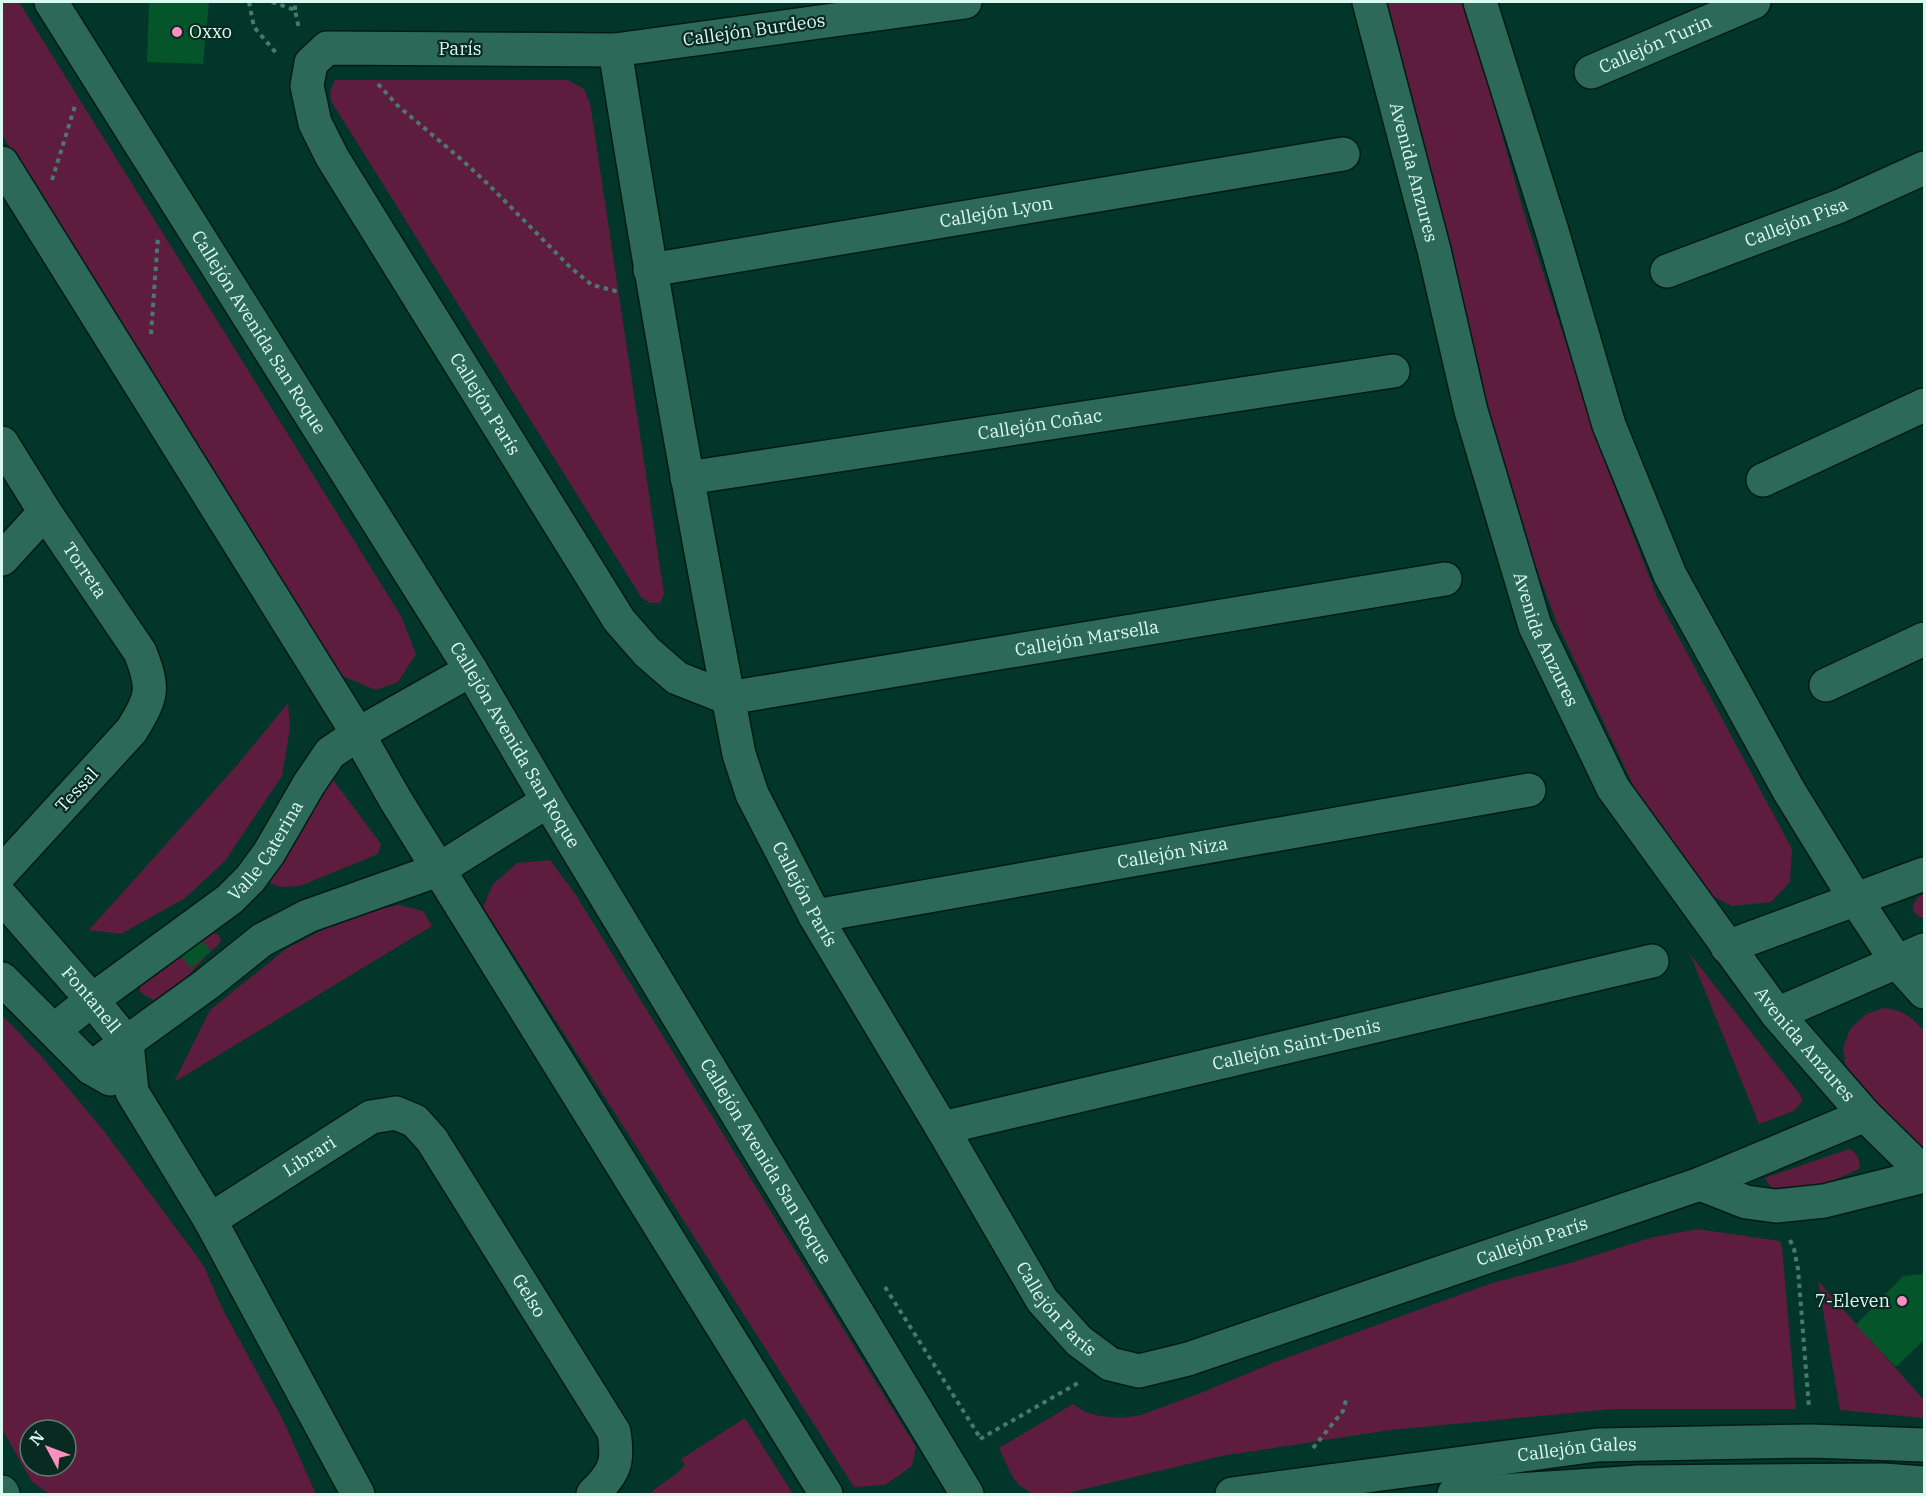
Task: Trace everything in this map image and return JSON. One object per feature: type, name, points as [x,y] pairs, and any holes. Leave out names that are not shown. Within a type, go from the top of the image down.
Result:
[{"type":"street","name":"Callejón Avenida San Roque","points":[[51,2],[471,670],[967,1494]]},
{"type":"street","name":"Callejón Burdeos","points":[[615,50],[964,2]]},
{"type":"street","name":"Avenida Anzures","points":[[1369,2],[1434,250],[1471,411],[1535,626],[1612,788],[1777,1014],[1865,1115],[1924,1175]]},
{"type":"street","points":[[1480,2],[1552,231],[1609,425],[1670,574],[1789,791],[1856,900],[1911,956],[1924,992]]},
{"type":"street","name":"Callejón Turin","points":[[1590,72],[1754,2]]},
{"type":"street","name":"París","points":[[306,51],[327,48],[615,50]]},
{"type":"street","name":"Callejón París","points":[[615,50],[650,270],[687,478],[739,754],[752,795],[816,916],[1042,1300],[1079,1341],[1110,1364],[1139,1371],[1188,1359],[1700,1184],[1865,1115]]},
{"type":"street","name":"Callejón París","points":[[306,51],[307,86],[315,123],[332,157],[619,620],[647,652],[677,678],[728,698]]},
{"type":"street","name":"Callejón Lyon","points":[[650,270],[1343,154]]},
{"type":"street","points":[[2,163],[358,734],[438,870],[826,1494]]},
{"type":"street","name":"Callejón Pisa","points":[[1667,271],[1840,206],[1924,168]]},
{"type":"street","name":"Callejón Coñac","points":[[687,478],[1393,371]]},
{"type":"street","points":[[1763,480],[1924,405]]},
{"type":"street","name":"Torreta","points":[[2,443],[45,512],[140,652],[150,678],[148,704]]},
{"type":"street","points":[[2,559],[45,512]]},
{"type":"street","name":"Callejón Marsella","points":[[728,698],[1445,579]]},
{"type":"street","points":[[1826,685],[1924,639]]},
{"type":"street","name":"Valle Caterina","points":[[54,1030],[92,999],[230,899],[250,879],[330,753],[358,734],[471,670]]},
{"type":"street","name":"Tessal","points":[[2,872],[132,730],[148,704]]},
{"type":"street","name":"Callejón Niza","points":[[816,916],[1529,790]]},
{"type":"street","points":[[91,1068],[262,940],[308,916],[438,870],[548,801]]},
{"type":"street","points":[[1727,947],[1924,874]]},
{"type":"street","name":"Fontanell","points":[[2,897],[92,999],[127,1043],[132,1092]]},
{"type":"street","points":[[230,899],[262,940]]},
{"type":"street","points":[[1777,1014],[1911,956]]},
{"type":"street","name":"Callejón Saint-Denis","points":[[942,1128],[1652,961]]},
{"type":"street","points":[[2,978],[91,1068],[132,1092],[210,1220],[358,1494]]},
{"type":"street","name":"Librari","points":[[210,1220],[371,1117],[396,1113],[415,1121]]},
{"type":"street","name":"Gelso","points":[[415,1121],[432,1140],[614,1432],[618,1455],[601,1486]]},
{"type":"street","points":[[1700,1184],[1746,1202],[1776,1206],[1824,1200],[1924,1175]]},
{"type":"street","points":[[1811,1441],[1815,1481]]},
{"type":"street","name":"Callejón Gales","points":[[1232,1494],[1597,1445],[1811,1441],[1924,1445]]},
{"type":"street","name":"Callejón Gales","points":[[1454,1494],[1639,1482],[1883,1480],[1924,1484]]},
{"type":"path","points":[[249,2],[254,27],[277,54]]},
{"type":"path","points":[[272,2],[295,10]]},
{"type":"path","points":[[295,2],[306,51]]},
{"type":"path","points":[[374,80],[397,105],[490,186],[570,267],[592,285],[625,295]]},
{"type":"path","points":[[51,182],[75,106]]},
{"type":"path","points":[[151,337],[158,234]]},
{"type":"path","points":[[1776,1206],[1794,1249],[1798,1269],[1811,1441]]},
{"type":"path","points":[[946,1459],[1110,1364]]},
{"type":"path","points":[[1312,1450],[1343,1411],[1346,1400]]},
{"type":"shaded area","points":[[2,2],[19,2],[401,616],[416,654],[398,682],[376,690],[337,674],[2,135]]},
{"type":"shaded area","points":[[1387,2],[1465,2],[1523,210],[1601,452],[1657,597],[1792,849],[1790,882],[1771,902],[1732,906],[1707,893],[1688,871],[1634,787],[1557,623],[1526,541],[1485,395]]},
{"type":"shaded area","points":[[335,80],[568,80],[584,89],[590,103],[664,594],[660,603],[650,603],[641,597],[331,101],[330,91]]},
{"type":"shaded area","points":[[288,703],[290,727],[282,776],[225,861],[185,898],[121,934],[89,930],[238,764]]},
{"type":"shaded area","points":[[328,773],[381,844],[378,854],[300,886],[280,887],[265,881]]},
{"type":"shaded area","points":[[550,860],[576,895],[916,1447],[912,1466],[885,1485],[854,1487],[483,907],[493,884],[517,863]]},
{"type":"shaded area","points":[[1924,894],[1924,918],[1913,911],[1915,901]]},
{"type":"shaded area","points":[[399,905],[423,911],[432,926],[174,1082],[210,1010],[286,949],[350,915]]},
{"type":"shaded area","points":[[208,933],[218,934],[221,940],[218,945],[164,1002],[155,1001],[140,992],[140,985]]},
{"type":"shaded area","points":[[1690,954],[1798,1092],[1803,1100],[1794,1111],[1759,1124]]},
{"type":"shaded area","points":[[1884,1008],[1907,1015],[1924,1031],[1924,1152],[1859,1086],[1846,1067],[1843,1048],[1850,1029],[1866,1014]]},
{"type":"shaded area","points":[[2,1015],[43,1058],[104,1131],[204,1266],[222,1308],[282,1418],[316,1494],[50,1494],[30,1478],[78,1478],[78,1418],[18,1418],[18,1457],[2,1429]]},
{"type":"shaded area","points":[[1849,1149],[1858,1157],[1860,1168],[1825,1183],[1795,1191],[1782,1190],[1771,1187],[1765,1178]]},
{"type":"shaded area","points":[[1697,1229],[1780,1241],[1796,1409],[1613,1409],[1390,1430],[1221,1456],[1064,1494],[1032,1494],[1019,1485],[1012,1476],[999,1448],[1073,1404],[1085,1412],[1100,1416],[1121,1418],[1141,1415],[1275,1362],[1492,1283],[1570,1263],[1650,1238]]},
{"type":"shaded area","points":[[1818,1281],[1924,1400],[1924,1418],[1840,1410]]},
{"type":"shaded area","points":[[745,1418],[793,1494],[648,1494],[685,1465],[681,1459]]},
{"type":"building","name":"Oxxo","points":[[149,2],[209,2],[203,64],[147,62]]},
{"type":"building","points":[[199,938],[211,951],[191,968],[181,956]]},
{"type":"building","name":"7-Eleven","points":[[1924,1274],[1924,1340],[1896,1367],[1856,1325],[1903,1276]]},
{"type":"place","name":"Oxxo","points":[[177,32]]},
{"type":"place","name":"7-Eleven","points":[[1902,1301]]}]
